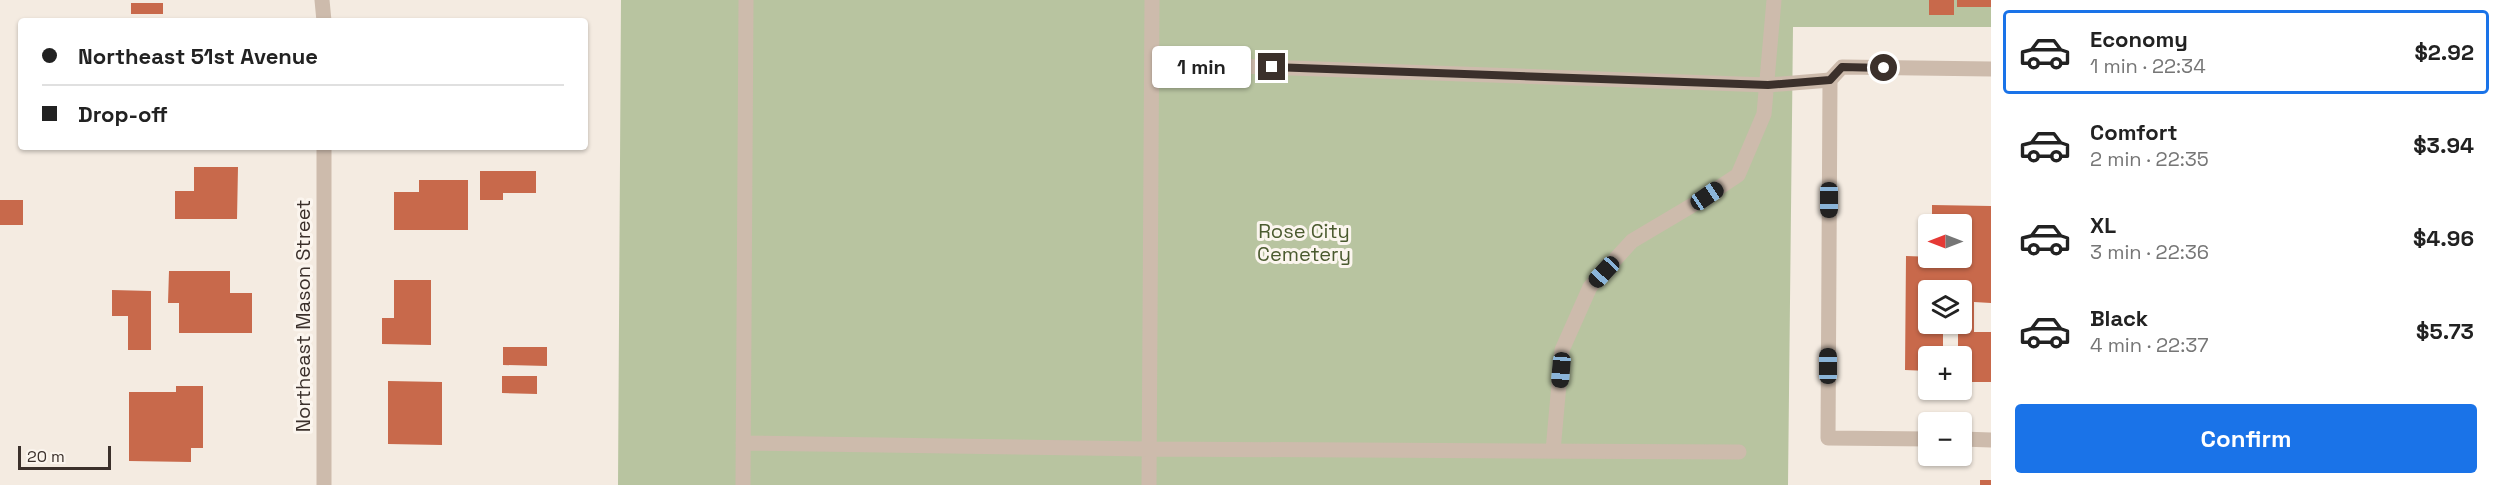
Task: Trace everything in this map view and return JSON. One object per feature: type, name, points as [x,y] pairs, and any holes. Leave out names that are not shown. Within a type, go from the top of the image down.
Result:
[{"type":"street","points":[[322,0],[324,18]]},
{"type":"street","points":[[743,485],[746,0]]},
{"type":"street","points":[[1149,485],[1152,0]]},
{"type":"street","points":[[1553,451],[1563,350],[1590,287],[1632,241],[1738,175],[1764,114],[1774,0]]},
{"type":"street","points":[[1153,63],[1768,85],[1830,80]]},
{"type":"street","points":[[1918,439],[1828,438],[1830,80],[1842,67],[1991,69]]},
{"type":"street","name":"Northeast Mason Street","points":[[324,150],[324,485]]},
{"type":"street","points":[[1972,439],[1991,440]]},
{"type":"street","points":[[743,443],[1148,449],[1739,452]]},
{"type":"green space","name":"Rose City Cemetery","points":[[621,0],[1991,0],[1991,27],[1793,27],[1788,485],[618,485]]},
{"type":"building","points":[[1929,0],[1954,0],[1954,15],[1929,15]]},
{"type":"building","points":[[1957,0],[1991,0],[1991,7],[1957,7]]},
{"type":"building","points":[[131,3],[163,3],[163,14],[131,14]]},
{"type":"building","points":[[194,167],[238,167],[237,219],[175,219],[175,191],[194,191]]},
{"type":"building","points":[[480,171],[536,171],[536,193],[503,193],[503,200],[480,200]]},
{"type":"building","points":[[419,180],[468,180],[468,230],[394,230],[394,192],[419,192]]},
{"type":"building","points":[[0,200],[23,200],[23,225],[0,225]]},
{"type":"building","points":[[1932,205],[1991,206],[1991,303],[1974,302],[1974,332],[1991,332],[1991,382],[1972,382],[1972,346],[1958,346],[1958,334],[1972,334],[1972,280],[1918,280],[1918,334],[1943,334],[1943,346],[1918,346],[1918,371],[1905,370],[1906,256],[1918,256],[1918,268],[1972,268],[1972,214],[1932,214]]},
{"type":"building","points":[[169,271],[230,271],[230,293],[252,293],[252,333],[179,333],[179,303],[168,303]]},
{"type":"building","points":[[394,280],[431,280],[431,345],[382,344],[382,318],[394,318]]},
{"type":"building","points":[[112,290],[151,291],[151,350],[128,350],[128,316],[112,316]]},
{"type":"building","points":[[503,347],[547,347],[547,366],[503,365]]},
{"type":"building","points":[[502,376],[537,376],[537,394],[502,393]]},
{"type":"building","points":[[388,381],[442,382],[442,445],[388,444]]},
{"type":"building","points":[[176,386],[203,386],[203,448],[191,448],[191,462],[129,461],[129,392],[176,392]]},
{"type":"building","points":[[1980,480],[1991,480],[1991,485],[1980,485]]},
{"type":"route","points":[[1272,67],[1768,85],[1830,80],[1842,67],[1884,68]]}]
